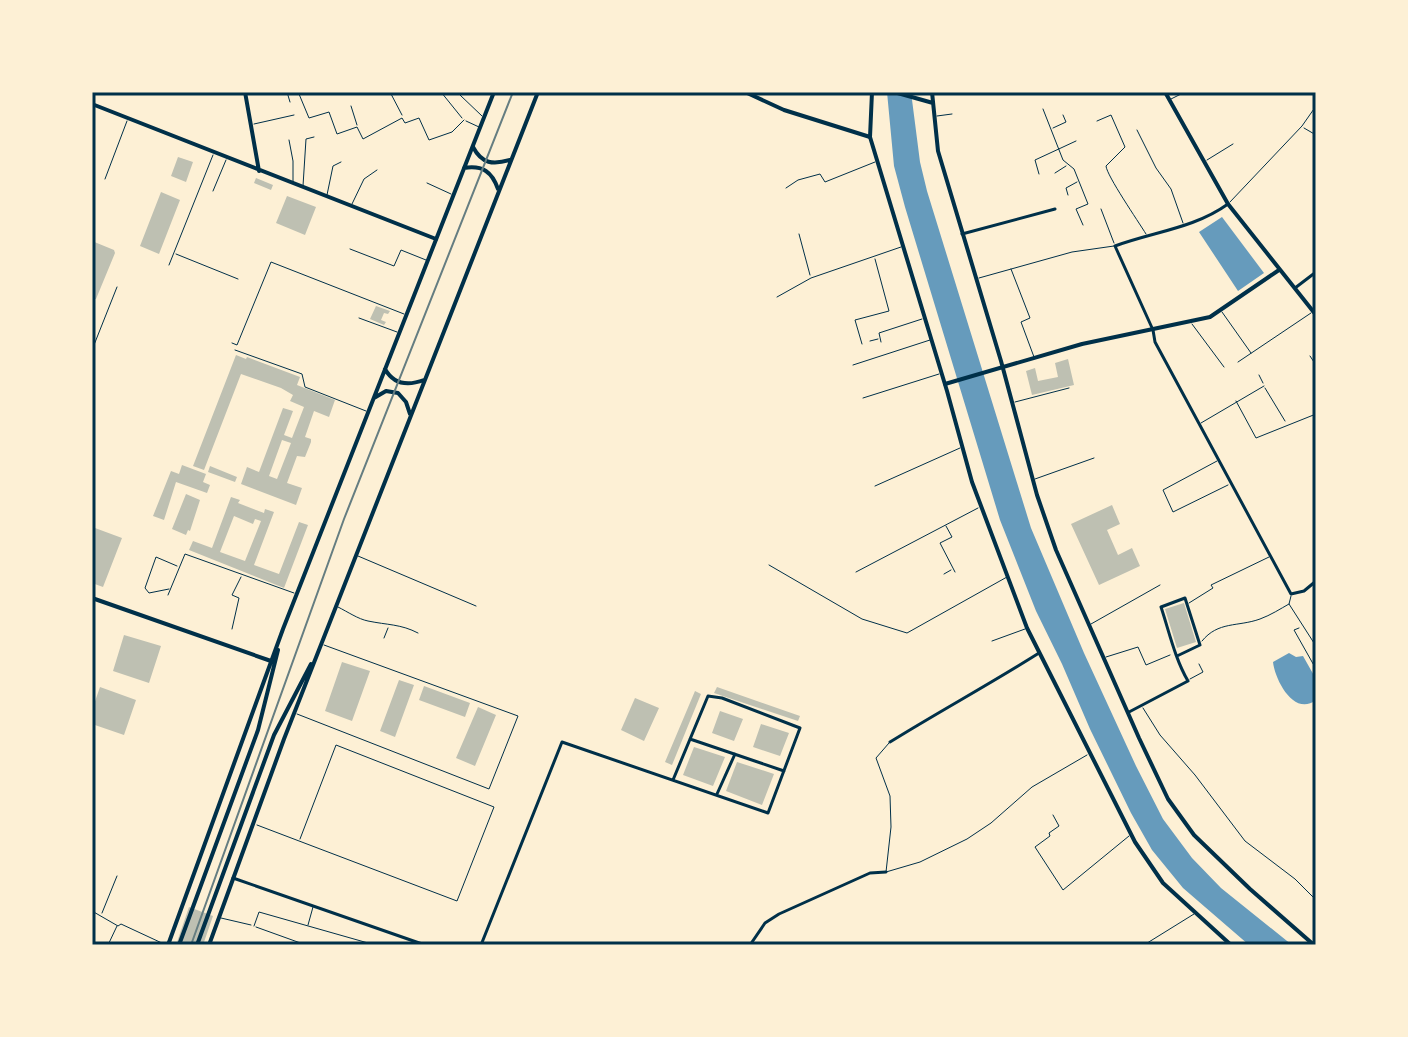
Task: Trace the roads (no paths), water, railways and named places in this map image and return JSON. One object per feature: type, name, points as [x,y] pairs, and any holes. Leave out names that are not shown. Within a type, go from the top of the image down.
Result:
[{"type":"main road","points":[[245,92],[259,171]]},
{"type":"main road","points":[[167,945],[283,629],[494,92]]},
{"type":"main road","points":[[209,945],[294,712],[538,92]]},
{"type":"main road","points":[[745,92],[784,110],[870,137]]},
{"type":"main road","points":[[872,92],[870,137],[981,506],[1027,628],[1131,835],[1163,883],[1231,945]]},
{"type":"main road","points":[[894,92],[933,103]]},
{"type":"main road","points":[[932,92],[938,151],[1004,369],[1033,479],[1056,550],[1089,625],[1168,799],[1194,835],[1314,945]]},
{"type":"main road","points":[[1165,92],[1228,204],[1314,313]]},
{"type":"main road","points":[[92,104],[436,239]]},
{"type":"main road","points":[[473,147],[481,160],[493,164],[512,159]]},
{"type":"main road","points":[[464,168],[485,169],[499,191]]},
{"type":"main road","points":[[945,384],[1082,344],[1210,317],[1279,270]]},
{"type":"main road","points":[[385,369],[392,379],[404,384],[425,379]]},
{"type":"main road","points":[[374,398],[386,391],[398,393],[406,402],[411,416]]},
{"type":"main road","points":[[92,598],[271,661]]},
{"type":"main road","points":[[179,945],[258,730],[283,629]]},
{"type":"main road","points":[[197,945],[274,735],[321,644]]},
{"type":"street","points":[[1228,204],[1199,221],[1146,234],[1115,246],[1153,330],[1155,342],[1291,594],[1304,591],[1316,581]]},
{"type":"street","points":[[962,234],[1055,209]]},
{"type":"street","points":[[1295,288],[1316,272]]},
{"type":"street","points":[[1128,712],[1188,681],[1177,656],[1161,607],[1185,598],[1200,645],[1177,656]]},
{"type":"street","points":[[890,742],[1039,653]]},
{"type":"street","points":[[481,945],[562,742],[768,813],[800,728],[722,698],[708,696],[673,780]]},
{"type":"street","points":[[690,739],[784,771]]},
{"type":"street","points":[[717,795],[735,754]]},
{"type":"street","points":[[750,945],[765,923],[779,914],[870,873],[886,872]]},
{"type":"street","points":[[233,878],[425,945]]},
{"type":"lane","points":[[287,92],[290,102]]},
{"type":"lane","points":[[390,92],[405,123],[419,118],[429,140],[452,132],[464,120]]},
{"type":"lane","points":[[441,92],[464,120],[480,128]]},
{"type":"lane","points":[[1169,101],[1185,92]]},
{"type":"lane","points":[[299,94],[309,118],[329,112],[337,134],[357,127]]},
{"type":"lane","points":[[460,95],[484,118]]},
{"type":"lane","points":[[351,106],[364,139],[402,118]]},
{"type":"lane","points":[[1228,204],[1302,126],[1316,106]]},
{"type":"lane","points":[[1043,109],[1063,160],[1074,169],[1088,204],[1076,209],[1083,225]]},
{"type":"lane","points":[[934,116],[952,114]]},
{"type":"lane","points":[[251,125],[294,115]]},
{"type":"lane","points":[[1051,129],[1066,122],[1063,115]]},
{"type":"lane","points":[[1097,121],[1111,115],[1125,147],[1106,166],[1107,175],[1146,234]]},
{"type":"lane","points":[[105,179],[127,118]]},
{"type":"lane","points":[[1302,126],[1316,135]]},
{"type":"lane","points":[[1137,130],[1156,168],[1171,189],[1184,225]]},
{"type":"lane","points":[[303,188],[306,139],[314,137]]},
{"type":"lane","points":[[289,140],[293,184]]},
{"type":"lane","points":[[1039,174],[1035,160],[1076,141]]},
{"type":"lane","points":[[1205,161],[1233,144]]},
{"type":"lane","points":[[169,265],[214,153]]},
{"type":"lane","points":[[213,191],[227,158]]},
{"type":"lane","points":[[786,188],[798,180],[820,174],[825,182],[878,161]]},
{"type":"lane","points":[[326,197],[333,166],[341,162]]},
{"type":"lane","points":[[1055,173],[1069,165]]},
{"type":"lane","points":[[351,206],[364,179],[377,170]]},
{"type":"lane","points":[[1068,195],[1066,188],[1080,181]]},
{"type":"lane","points":[[427,183],[454,196]]},
{"type":"lane","points":[[977,279],[1072,252],[1115,246],[1101,209]]},
{"type":"lane","points":[[799,234],[811,278]]},
{"type":"lane","points":[[777,297],[811,278],[903,246]]},
{"type":"lane","points":[[350,249],[394,266],[401,250],[428,261]]},
{"type":"lane","points":[[173,253],[238,279]]},
{"type":"lane","points":[[862,344],[855,320],[889,311],[874,257]]},
{"type":"lane","points":[[232,343],[237,345],[271,262],[407,315]]},
{"type":"lane","points":[[1011,267],[1030,318],[1021,322],[1035,359]]},
{"type":"lane","points":[[92,350],[117,287]]},
{"type":"lane","points":[[1221,310],[1251,353]]},
{"type":"lane","points":[[1238,362],[1314,313]]},
{"type":"lane","points":[[359,318],[400,333]]},
{"type":"lane","points":[[881,342],[879,333],[925,318]]},
{"type":"lane","points":[[1191,322],[1224,367]]},
{"type":"lane","points":[[870,341],[880,338]]},
{"type":"lane","points":[[853,365],[932,339]]},
{"type":"lane","points":[[235,350],[302,374],[305,387],[369,412]]},
{"type":"lane","points":[[1310,356],[1316,365]]},
{"type":"lane","points":[[863,398],[941,373]]},
{"type":"lane","points":[[1259,375],[1287,424]]},
{"type":"lane","points":[[1201,423],[1264,386]]},
{"type":"lane","points":[[1012,403],[1069,388]]},
{"type":"lane","points":[[1236,401],[1256,438],[1316,414]]},
{"type":"lane","points":[[875,486],[963,447]]},
{"type":"lane","points":[[1033,479],[1094,458]]},
{"type":"lane","points":[[1220,460],[1163,490],[1173,512],[1231,483]]},
{"type":"lane","points":[[856,572],[981,506]]},
{"type":"lane","points":[[945,524],[952,537],[940,543],[955,572]]},
{"type":"lane","points":[[168,595],[185,554],[297,594]]},
{"type":"lane","points":[[356,556],[476,606]]},
{"type":"lane","points":[[1189,603],[1213,588],[1211,585],[1272,556]]},
{"type":"lane","points":[[171,587],[159,593],[149,593],[145,588],[156,557],[179,567]]},
{"type":"lane","points":[[769,565],[862,619],[907,633],[1008,577]]},
{"type":"lane","points":[[944,574],[953,568]]},
{"type":"lane","points":[[232,629],[239,598],[232,595],[242,574]]},
{"type":"lane","points":[[1089,625],[1160,585]]},
{"type":"lane","points":[[1291,594],[1289,604],[1301,626],[1314,643],[1316,641]]},
{"type":"lane","points":[[1200,645],[1208,634],[1224,624],[1258,620],[1289,604]]},
{"type":"lane","points":[[336,606],[364,620],[407,627],[418,633]]},
{"type":"lane","points":[[384,638],[389,626]]},
{"type":"lane","points":[[1301,626],[1294,630],[1316,669]]},
{"type":"lane","points":[[992,641],[1027,628]]},
{"type":"lane","points":[[294,712],[489,789],[501,760],[518,716],[321,644]]},
{"type":"lane","points":[[1104,658],[1138,647],[1146,665],[1170,655]]},
{"type":"lane","points":[[1188,681],[1203,672],[1199,664]]},
{"type":"lane","points":[[1141,706],[1160,735],[1245,841],[1295,879],[1316,900]]},
{"type":"lane","points":[[890,742],[876,758],[890,796],[891,827],[886,872],[920,862],[967,839],[991,823],[1032,787],[1089,754]]},
{"type":"lane","points":[[253,824],[300,839],[457,901],[494,807],[336,745],[300,839]]},
{"type":"lane","points":[[1053,815],[1059,826],[1035,847],[1063,890],[1131,835]]},
{"type":"lane","points":[[101,915],[117,876]]},
{"type":"lane","points":[[308,927],[314,905]]},
{"type":"lane","points":[[92,911],[118,926],[121,924],[167,945]]},
{"type":"lane","points":[[254,926],[259,912],[375,945]]},
{"type":"lane","points":[[1144,945],[1196,913]]},
{"type":"lane","points":[[219,917],[306,945]]},
{"type":"lane","points":[[108,945],[118,926]]},
{"type":"water","points":[[887,92],[911,92],[927,191],[1031,528],[1136,766],[1163,819],[1192,858],[1221,888],[1292,945],[1249,945],[1183,888],[1152,850],[1090,729],[1036,611],[1000,520],[894,166]]},
{"type":"water","points":[[1222,217],[1264,273],[1238,291],[1199,232]]},
{"type":"water","points":[[1289,653],[1296,657],[1303,656],[1316,679],[1316,700],[1308,704],[1293,700],[1277,678],[1273,662]]},
{"type":"railway","points":[[191,945],[344,519],[513,92]]}]
